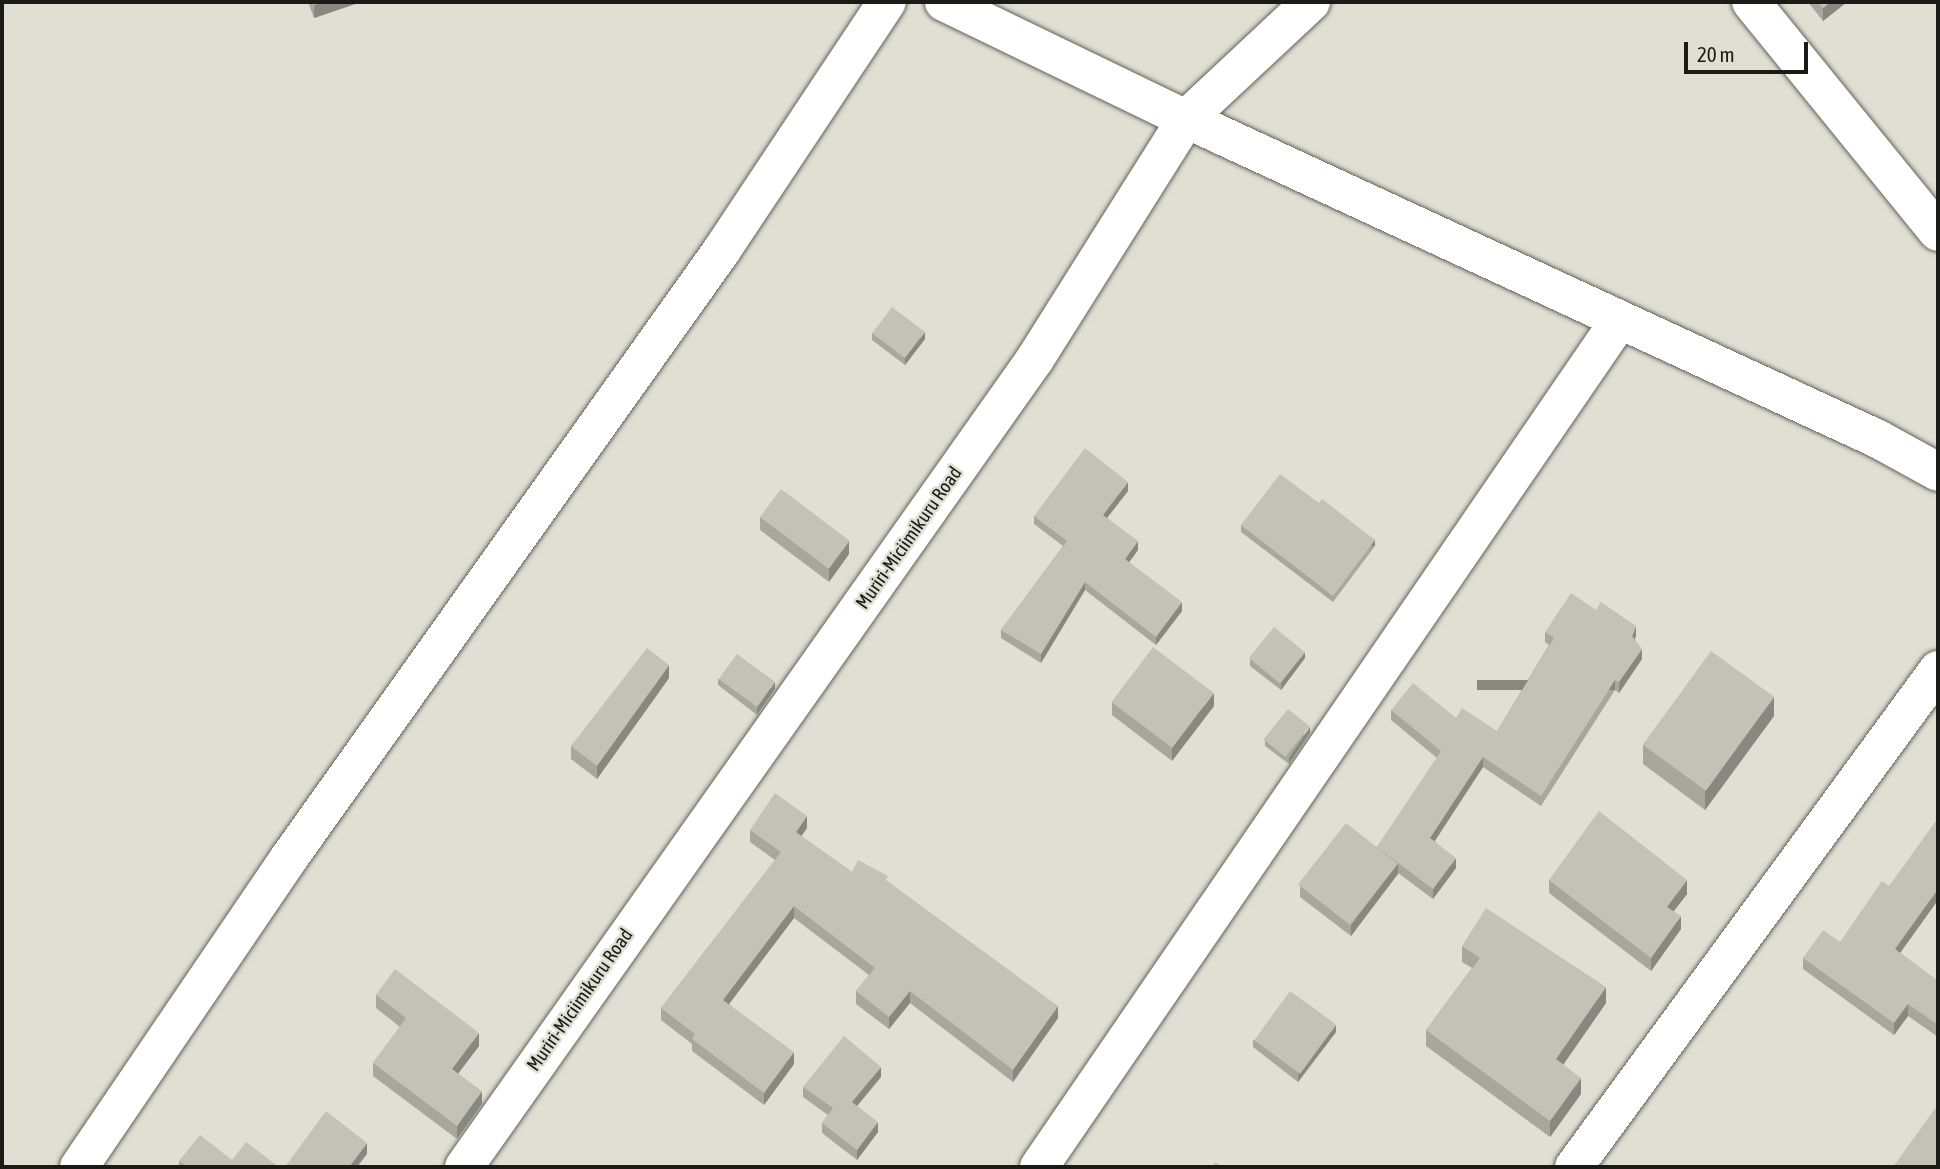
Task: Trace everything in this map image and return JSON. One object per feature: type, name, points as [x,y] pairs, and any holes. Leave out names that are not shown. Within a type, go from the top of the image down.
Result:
[{"type":"street","points":[[79,1167],[289,858],[722,250],[887,2]]},
{"type":"street","points":[[944,2],[1186,119],[1938,471]]},
{"type":"street","name":"Muriri-Miciimikuru Road","points":[[464,1167],[1035,359],[1186,119],[1311,2]]},
{"type":"street","points":[[1751,2],[1938,232]]},
{"type":"street","points":[[1039,1167],[1619,321]]},
{"type":"street","points":[[1574,1167],[1938,670]]},
{"type":"building","points":[[1818,2],[1831,2],[1823,8]]},
{"type":"building","points":[[892,307],[925,332],[905,358],[872,333]]},
{"type":"building","points":[[1085,448],[1128,482],[1103,515],[1138,541],[1125,559],[1182,602],[1156,637],[1085,582],[1041,654],[1001,630],[1067,541],[1034,516]]},
{"type":"building","points":[[1280,474],[1319,503],[1322,499],[1375,540],[1333,596],[1241,525]]},
{"type":"building","points":[[781,489],[850,541],[829,569],[760,517]]},
{"type":"building","points":[[1571,593],[1596,610],[1601,602],[1636,626],[1632,636],[1642,649],[1619,682],[1615,680],[1541,796],[1483,757],[1430,838],[1456,858],[1433,889],[1377,847],[1441,751],[1391,710],[1413,683],[1456,718],[1462,708],[1497,731],[1554,638],[1545,632]]},
{"type":"building","points":[[1274,627],[1305,652],[1280,683],[1249,658]]},
{"type":"building","points":[[1153,647],[1214,693],[1172,748],[1111,702]]},
{"type":"building","points":[[647,648],[669,665],[597,766],[571,746]]},
{"type":"building","points":[[1711,651],[1774,697],[1706,791],[1643,745]]},
{"type":"building","points":[[737,654],[775,682],[757,707],[719,679]]},
{"type":"building","points":[[1288,709],[1310,727],[1285,757],[1263,739]]},
{"type":"building","points":[[775,793],[807,816],[796,832],[852,872],[858,860],[888,876],[886,880],[1058,1006],[1013,1070],[910,991],[889,1017],[856,991],[875,968],[794,906],[723,1000],[794,1052],[764,1093],[692,1039],[695,1034],[661,1008],[781,852],[750,830]]},
{"type":"building","points":[[1599,811],[1687,880],[1667,907],[1681,916],[1651,958],[1549,880]]},
{"type":"building","points":[[1938,818],[1938,889],[1895,949],[1938,981],[1938,1025],[1908,1004],[1894,1023],[1803,958],[1823,930],[1840,942],[1882,881],[1889,886]]},
{"type":"building","points":[[1346,823],[1398,864],[1350,925],[1298,884]]},
{"type":"building","points":[[1486,908],[1606,987],[1556,1059],[1581,1078],[1550,1121],[1426,1030],[1480,958],[1462,946]]},
{"type":"building","points":[[395,969],[479,1033],[452,1069],[482,1091],[457,1126],[373,1063],[406,1018],[376,995]]},
{"type":"building","points":[[1290,991],[1336,1025],[1300,1074],[1254,1040]]},
{"type":"building","points":[[844,1036],[881,1067],[852,1102],[878,1122],[857,1150],[822,1123],[833,1108],[803,1087]]},
{"type":"building","points":[[1937,1106],[1938,1167],[1893,1167]]},
{"type":"building","points":[[326,1111],[367,1143],[349,1167],[285,1167]]},
{"type":"building","points":[[200,1135],[232,1160],[246,1142],[279,1167],[187,1167],[179,1161]]}]
